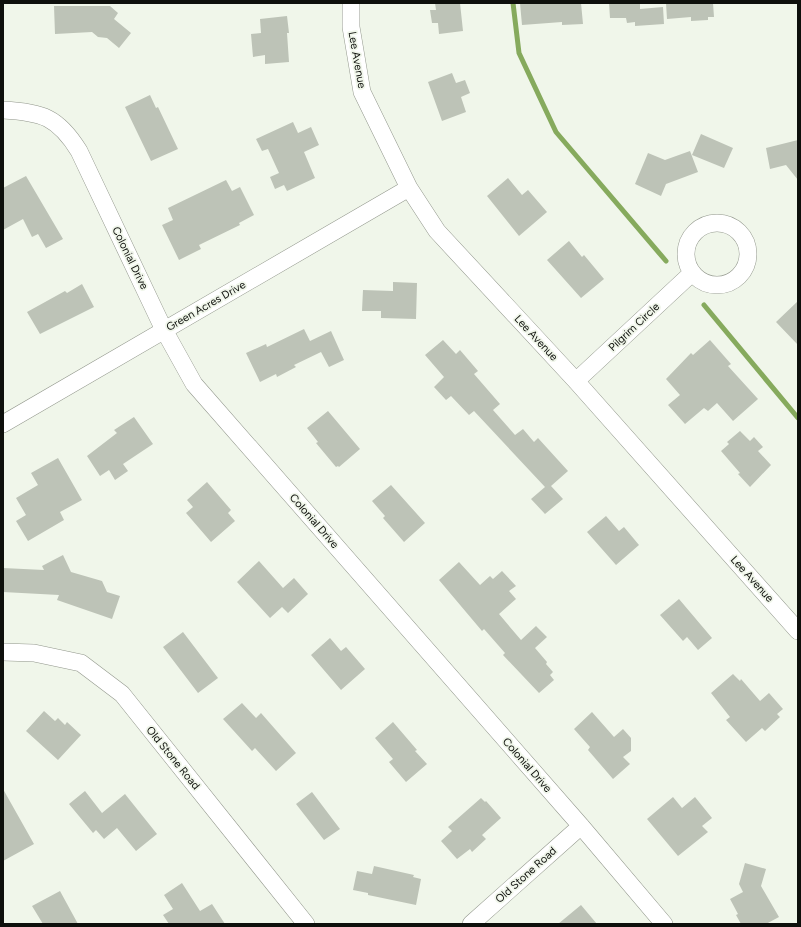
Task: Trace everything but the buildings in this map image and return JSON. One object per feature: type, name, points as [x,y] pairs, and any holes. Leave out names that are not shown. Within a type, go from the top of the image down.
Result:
[{"type":"street","name":"Lee Avenue","points":[[351,3],[351,27],[362,92],[409,188],[437,231],[576,382],[798,631]]},
{"type":"street","name":"Colonial Drive","points":[[3,110],[35,113],[48,118],[61,126],[82,158],[164,330],[194,384],[581,826],[664,924]]},
{"type":"street","name":"Green Acres Drive","points":[[3,424],[409,188]]},
{"type":"street","name":"Pilgrim Circle","points":[[576,382],[692,273]]},
{"type":"street","name":"Old Stone Road","points":[[3,652],[34,653],[81,663],[122,694],[306,924]]},
{"type":"street","name":"Old Stone Road","points":[[471,924],[581,826]]},
{"type":"waterway","points":[[513,3],[519,53],[556,132],[666,261]]},
{"type":"waterway","points":[[704,305],[798,418]]}]
